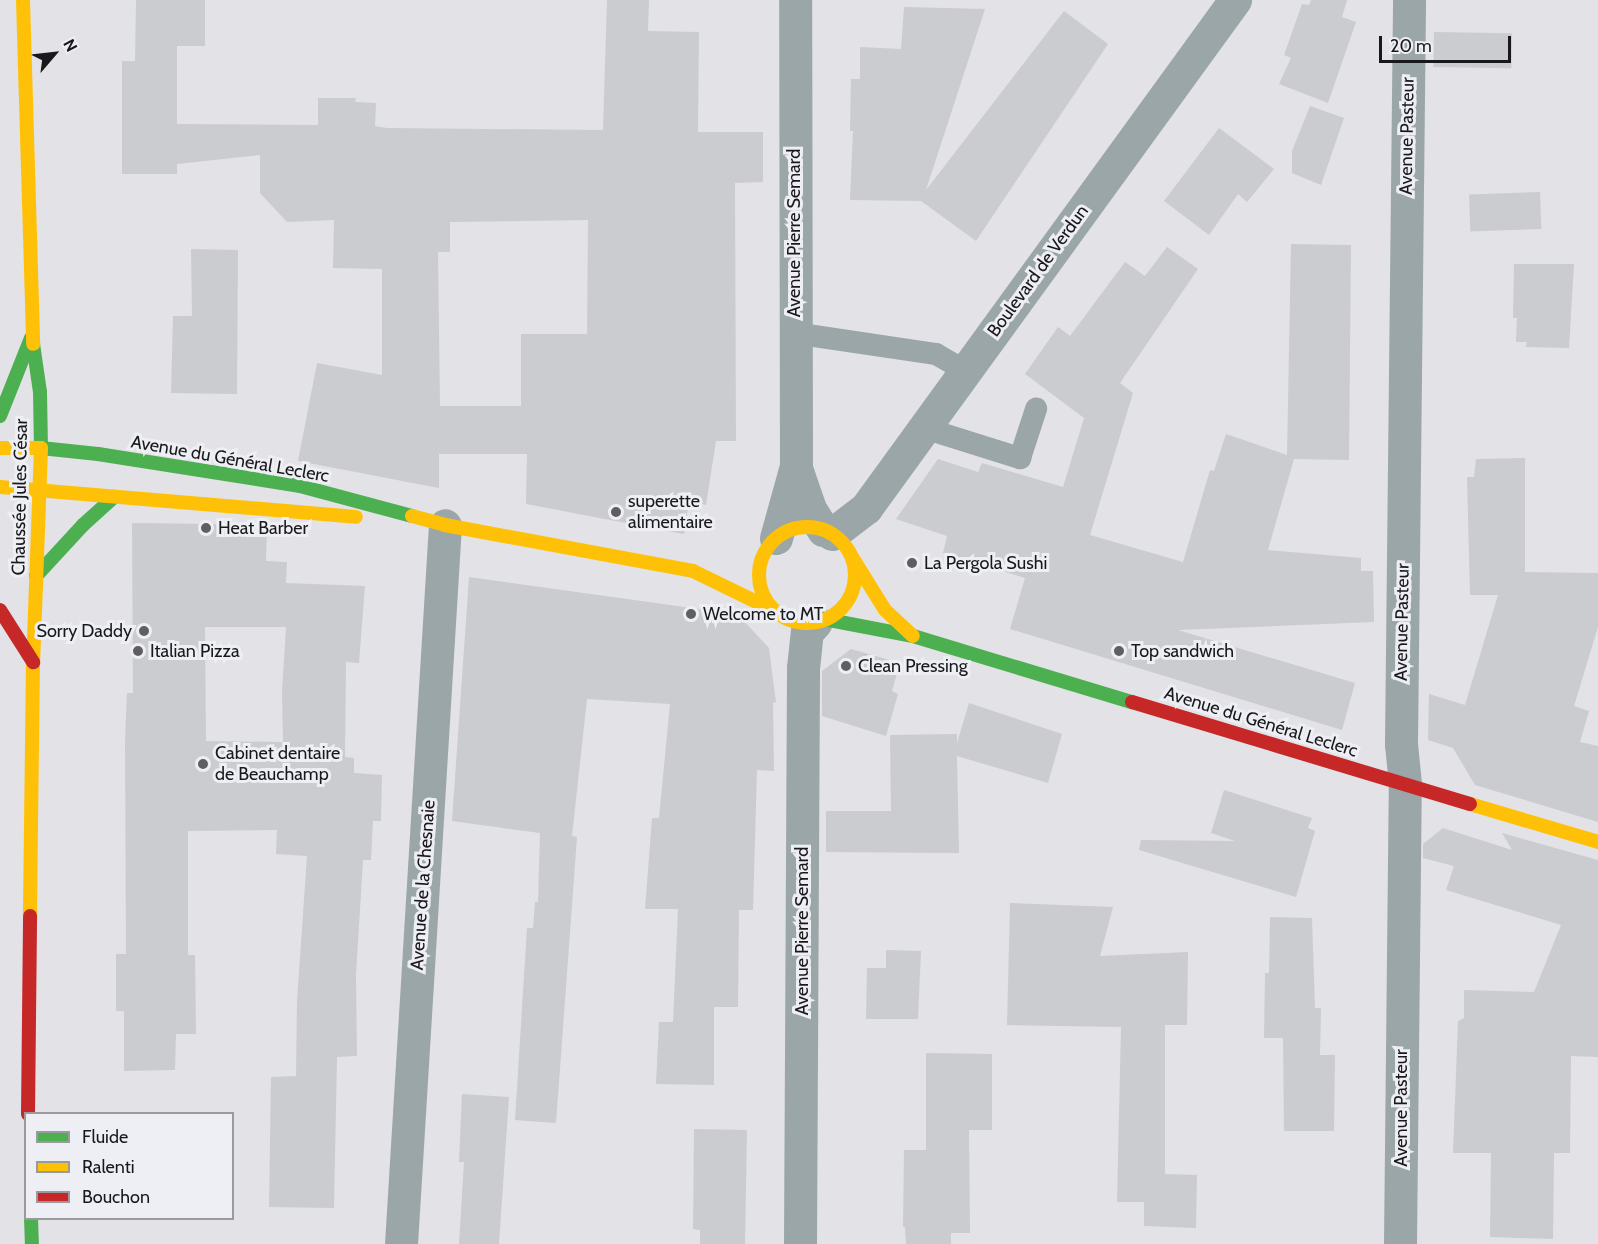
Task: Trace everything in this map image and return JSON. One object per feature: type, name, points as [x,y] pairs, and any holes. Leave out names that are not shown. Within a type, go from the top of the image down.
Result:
[{"type":"main road","name":"Chaussée Jules César","points":[[22,0],[32,334],[40,392],[41,448],[33,662],[28,1112]]},
{"type":"main road","name":"Chaussée Jules César","points":[[0,416],[32,334]]},
{"type":"main road","name":"Avenue du Général Leclerc","points":[[0,448],[41,448],[121,458],[300,486],[445,525],[693,571],[724,584],[777,612]]},
{"type":"main road","name":"Avenue du Général Leclerc","points":[[0,487],[40,488],[114,497],[445,525]]},
{"type":"main road","points":[[36,576],[83,525],[114,497]]},
{"type":"main road","points":[[813,527],[835,540],[855,575],[852,591],[844,605],[820,620],[799,622],[777,612],[766,598],[760,581],[761,562],[766,546],[794,529],[813,527]]},
{"type":"main road","name":"Avenue du Général Leclerc","points":[[835,540],[885,610],[913,636]]},
{"type":"main road","name":"Avenue du Général Leclerc","points":[[693,571],[717,569]]},
{"type":"main road","points":[[0,610],[33,662]]},
{"type":"main road","name":"Avenue du Général Leclerc","points":[[820,620],[913,636],[1598,842]]},
{"type":"main road","points":[[31,1220],[32,1244]]},
{"type":"street","name":"Avenue Pierre Semard","points":[[795,0],[796,466],[810,509],[835,540]]},
{"type":"street","name":"Boulevard de Verdun","points":[[835,540],[866,508],[1235,0]]},
{"type":"street","name":"Avenue Pasteur","points":[[1400,1244],[1405,784],[1401,744],[1409,0]]},
{"type":"street","name":"Avenue Pierre Semard","points":[[766,546],[796,466]]},
{"type":"street","name":"Avenue de la Chesnaie","points":[[401,1244],[445,525]]},
{"type":"street","name":"Avenue Pierre Semard","points":[[800,1244],[803,668],[807,632],[820,620]]},
{"type":"lane","points":[[794,333],[936,354],[965,371]]},
{"type":"lane","points":[[924,428],[1020,458],[1036,409]]},
{"type":"building","points":[[136,0],[205,0],[205,46],[177,46],[177,124],[318,125],[318,98],[356,98],[355,102],[376,103],[375,126],[387,128],[603,130],[607,0],[649,0],[648,31],[699,32],[698,132],[763,132],[763,182],[735,183],[736,441],[716,441],[706,505],[689,501],[684,534],[526,504],[527,454],[439,454],[439,488],[298,461],[317,363],[382,375],[382,269],[333,268],[334,220],[287,222],[260,193],[260,155],[177,164],[177,174],[122,174],[122,61],[135,61]],"holes":[[[588,220],[587,334],[521,334],[521,406],[440,406],[438,252],[450,252],[450,222]]]},
{"type":"building","points":[[1311,0],[1347,0],[1342,17],[1356,22],[1328,103],[1279,84],[1291,58],[1284,55],[1302,4],[1309,5]]},
{"type":"building","points":[[904,7],[985,9],[926,190],[1064,11],[1108,44],[976,241],[921,201],[850,200],[853,131],[850,131],[851,79],[860,79],[860,47],[901,49]]},
{"type":"building","points":[[1434,32],[1512,33],[1511,68],[1433,67]]},
{"type":"building","points":[[1310,106],[1344,118],[1321,185],[1292,173],[1292,151]]},
{"type":"building","points":[[1219,128],[1274,169],[1247,202],[1238,194],[1209,235],[1164,201]]},
{"type":"building","points":[[1540,192],[1541,229],[1470,231],[1469,194]]},
{"type":"building","points":[[1291,244],[1351,245],[1349,460],[1294,459],[1268,550],[1361,558],[1361,571],[1373,571],[1374,622],[1178,630],[1355,683],[1342,730],[1010,629],[1025,578],[943,553],[947,536],[896,519],[938,459],[978,472],[982,463],[1063,487],[1084,418],[1025,374],[1058,327],[1070,336],[1125,262],[1145,276],[1167,247],[1198,269],[1120,383],[1133,393],[1090,535],[1183,562],[1210,470],[1214,471],[1226,434],[1287,455]]},
{"type":"building","points":[[191,249],[238,250],[237,394],[171,393],[173,316],[192,316]]},
{"type":"building","points":[[1514,264],[1574,264],[1569,348],[1526,347],[1527,342],[1516,342],[1517,318],[1513,318]]},
{"type":"building","points":[[1525,458],[1525,572],[1598,573],[1598,627],[1574,706],[1589,711],[1580,742],[1598,746],[1598,822],[1475,785],[1453,748],[1428,740],[1429,694],[1465,705],[1498,595],[1470,595],[1467,477],[1474,477],[1476,459]]},
{"type":"building","points":[[132,523],[213,524],[267,528],[266,561],[287,562],[286,583],[365,586],[359,663],[346,662],[345,757],[354,758],[354,773],[382,775],[381,821],[373,821],[371,860],[363,860],[356,975],[357,1056],[337,1057],[334,1208],[269,1207],[271,1077],[296,1076],[297,1001],[307,856],[276,854],[277,830],[188,831],[188,955],[195,955],[196,1034],[176,1034],[175,1070],[124,1071],[124,1011],[116,1011],[116,954],[126,954],[125,741],[127,693],[133,693]],"holes":[[[205,627],[286,627],[282,691],[283,742],[206,741]]]},
{"type":"building","points":[[469,577],[699,609],[742,619],[769,648],[776,703],[773,702],[774,771],[757,770],[753,910],[739,910],[738,1007],[714,1007],[714,1085],[656,1084],[659,1022],[673,1022],[678,909],[645,909],[652,818],[659,818],[670,704],[587,699],[572,836],[577,837],[556,1123],[515,1120],[527,928],[533,928],[535,902],[538,902],[540,833],[452,821]]},
{"type":"building","points":[[851,649],[900,663],[892,691],[898,694],[886,736],[822,716],[822,671]]},
{"type":"building","points":[[969,703],[1062,734],[1048,783],[957,756],[959,853],[826,852],[826,811],[891,811],[890,735],[957,734],[957,743]]},
{"type":"building","points":[[1224,790],[1312,818],[1308,828],[1315,831],[1296,897],[1139,850],[1141,840],[1235,841],[1211,833]]},
{"type":"building","points":[[1443,828],[1512,850],[1502,833],[1598,860],[1598,1057],[1571,1056],[1570,1153],[1554,1153],[1553,1239],[1490,1237],[1491,1153],[1453,1153],[1458,1021],[1464,1018],[1464,990],[1534,992],[1561,925],[1446,890],[1454,866],[1423,858],[1423,844]]},
{"type":"building","points":[[1010,903],[1113,907],[1100,956],[1188,952],[1187,1025],[1165,1025],[1165,1174],[1197,1175],[1196,1228],[1144,1226],[1144,1202],[1117,1202],[1121,1027],[1007,1025]]},
{"type":"building","points":[[1270,917],[1312,918],[1315,1008],[1321,1008],[1320,1055],[1335,1055],[1334,1131],[1284,1131],[1283,1038],[1264,1038],[1265,973],[1269,973]]},
{"type":"building","points":[[886,950],[921,951],[918,1019],[866,1019],[867,968],[886,968]]},
{"type":"building","points":[[926,1053],[992,1054],[992,1130],[969,1130],[970,1233],[951,1233],[951,1244],[906,1244],[905,1227],[903,1227],[904,1150],[926,1150]]},
{"type":"building","points":[[462,1094],[509,1097],[499,1244],[459,1244],[464,1162],[459,1162]]},
{"type":"building","points":[[694,1129],[747,1130],[745,1244],[700,1244],[700,1230],[693,1229]]},
{"type":"traffic: fast","points":[[0,416],[31,338]]},
{"type":"traffic: fast","points":[[33,344],[40,392],[41,448],[98,454],[300,486],[412,516]]},
{"type":"traffic: fast","points":[[36,576],[83,525],[114,497]]},
{"type":"traffic: fast","points":[[824,619],[913,636],[1132,702]]},
{"type":"traffic: fast","points":[[31,1220],[32,1244]]},
{"type":"traffic: slow","points":[[23,0],[33,344]]},
{"type":"traffic: slow","points":[[0,448],[41,448],[33,662],[30,916]]},
{"type":"traffic: slow","points":[[0,487],[356,517]]},
{"type":"traffic: slow","points":[[412,516],[445,525],[693,571],[777,612]]},
{"type":"traffic: slow","points":[[807,527],[825,531],[841,541],[851,557],[855,575],[851,593],[841,609],[825,619],[807,623],[789,619],[773,609],[763,593],[759,575],[763,557],[773,541],[789,531],[807,527]]},
{"type":"traffic: slow","points":[[852,557],[885,610],[913,636]]},
{"type":"traffic: slow","points":[[1470,804],[1598,842]]},
{"type":"traffic: jam","points":[[0,610],[33,662]]},
{"type":"traffic: jam","points":[[1132,702],[1470,804]]},
{"type":"traffic: jam","points":[[28,1112],[30,916]]},
{"type":"place","name":"superette alimentaire","points":[[616,512]]},
{"type":"place","name":"Heat Barber","points":[[206,528]]},
{"type":"place","name":"La Pergola Sushi","points":[[912,563]]},
{"type":"place","name":"Welcome to MT","points":[[691,614]]},
{"type":"place","name":"Sorry Daddy","points":[[144,631]]},
{"type":"place","name":"Italian Pizza","points":[[138,651]]},
{"type":"place","name":"Top sandwich","points":[[1119,651]]},
{"type":"place","name":"Clean Pressing","points":[[846,666]]},
{"type":"place","name":"Cabinet dentaire de Beauchamp","points":[[203,764]]}]
